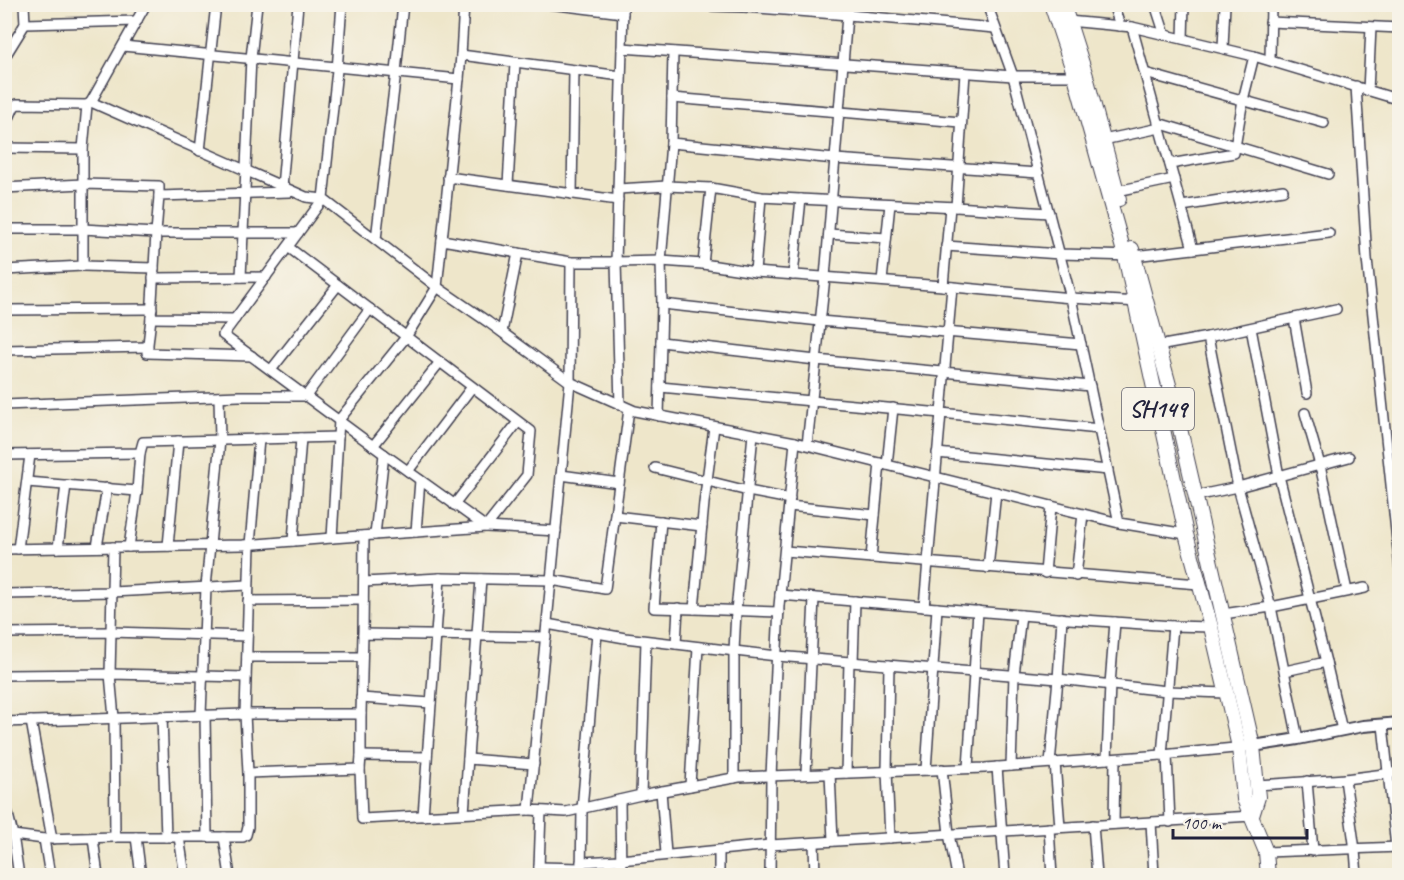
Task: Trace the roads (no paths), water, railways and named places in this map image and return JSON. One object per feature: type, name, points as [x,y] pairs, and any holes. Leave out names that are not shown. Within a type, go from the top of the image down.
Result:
[{"type":"main road","name":"SH149","points":[[1051,4],[1081,76],[1103,140],[1117,191],[1130,256]]},
{"type":"main road","name":"SH149","points":[[1063,4],[1141,302],[1186,534],[1226,693],[1258,785],[1258,797],[1252,816]]},
{"type":"main road","name":"SH149","points":[[1141,302],[1158,346],[1175,407],[1223,614],[1246,747],[1244,799],[1266,852],[1268,876]]},
{"type":"street","points":[[4,58],[25,24],[24,4]]},
{"type":"street","points":[[83,266],[83,149],[89,104],[146,4]]},
{"type":"street","points":[[200,151],[216,4]]},
{"type":"street","points":[[241,277],[251,58],[257,4]]},
{"type":"street","points":[[282,187],[298,4]]},
{"type":"street","points":[[342,4],[322,199],[223,335],[486,527]]},
{"type":"street","points":[[376,239],[403,4]]},
{"type":"street","points":[[332,538],[339,420],[406,337],[437,287],[459,79],[464,4]]},
{"type":"street","points":[[364,582],[440,578],[551,580],[605,589],[619,483],[624,407],[616,262],[623,9],[549,4]]},
{"type":"street","points":[[641,4],[848,10],[995,28]]},
{"type":"street","points":[[987,4],[1013,76],[1060,254],[1119,523]]},
{"type":"street","points":[[1113,4],[1120,26]]},
{"type":"street","points":[[1155,4],[1165,35]]},
{"type":"street","points":[[1183,39],[1184,4]]},
{"type":"street","points":[[1223,48],[1225,4]]},
{"type":"street","points":[[1270,60],[1271,4]]},
{"type":"street","points":[[807,445],[825,277],[848,10]]},
{"type":"street","points":[[25,24],[137,21]]},
{"type":"street","points":[[1068,21],[1132,27],[1223,48],[1270,60],[1399,100],[1400,74]]},
{"type":"street","points":[[1270,22],[1400,28]]},
{"type":"street","points":[[1132,27],[1193,249]]},
{"type":"street","points":[[1368,91],[1371,27]]},
{"type":"street","points":[[123,46],[459,79]]},
{"type":"street","points":[[622,48],[1013,76],[1081,76]]},
{"type":"street","points":[[659,416],[661,261],[671,143],[673,52]]},
{"type":"street","points":[[461,55],[621,76]]},
{"type":"street","points":[[1170,164],[1234,153],[1243,100],[1254,56]]},
{"type":"street","points":[[508,185],[515,63]]},
{"type":"street","points":[[572,194],[574,70]]},
{"type":"street","points":[[924,607],[948,332],[946,246],[958,167],[964,73]]},
{"type":"street","points":[[1144,73],[1324,123]]},
{"type":"street","points":[[1356,87],[1367,259],[1400,569]]},
{"type":"street","points":[[672,98],[961,122]]},
{"type":"street","points":[[4,132],[14,107],[19,103],[89,104],[306,197],[322,199],[437,287],[570,382],[635,411],[795,442],[1119,523],[1186,534]]},
{"type":"street","points":[[1103,140],[1159,125],[1328,174]]},
{"type":"street","points":[[671,143],[835,159],[1038,173]]},
{"type":"street","points":[[4,148],[83,149]]},
{"type":"street","points":[[448,177],[618,200]]},
{"type":"street","points":[[1117,191],[1174,179]]},
{"type":"street","points":[[4,188],[83,184],[159,186],[147,353],[252,356]]},
{"type":"street","points":[[618,189],[667,186],[711,188],[761,197],[1049,213]]},
{"type":"street","points":[[703,264],[711,188]]},
{"type":"street","points":[[1182,206],[1283,190]]},
{"type":"street","points":[[159,196],[293,191]]},
{"type":"street","points":[[755,272],[761,197]]},
{"type":"street","points":[[793,275],[801,199]]},
{"type":"street","points":[[882,281],[890,204]]},
{"type":"street","points":[[4,229],[82,229],[156,233],[298,233]]},
{"type":"street","points":[[946,246],[1060,254],[1130,256],[1329,233]]},
{"type":"street","points":[[828,234],[886,238]]},
{"type":"street","points":[[442,240],[572,262],[661,261],[703,264],[755,272],[1141,302]]},
{"type":"street","points":[[288,247],[531,431],[527,475],[486,527]]},
{"type":"street","points":[[502,332],[518,253]]},
{"type":"street","points":[[529,810],[570,382],[572,262]]},
{"type":"street","points":[[4,270],[83,266],[154,273],[266,277]]},
{"type":"street","points":[[271,370],[338,285]]},
{"type":"street","points":[[662,304],[820,321],[1081,344]]},
{"type":"street","points":[[306,396],[370,309]]},
{"type":"street","points":[[1158,346],[1336,309]]},
{"type":"street","points":[[4,310],[235,319]]},
{"type":"street","points":[[1294,318],[1307,393]]},
{"type":"street","points":[[1251,328],[1279,476],[1342,730]]},
{"type":"street","points":[[1208,337],[1238,487],[1271,606],[1298,739]]},
{"type":"street","points":[[661,342],[816,360],[1090,386]]},
{"type":"street","points":[[4,350],[148,347]]},
{"type":"street","points":[[374,446],[440,362]]},
{"type":"street","points":[[408,471],[472,387]]},
{"type":"street","points":[[660,387],[1099,429]]},
{"type":"street","points":[[4,405],[306,396]]},
{"type":"street","points":[[207,837],[202,676],[209,546],[220,440],[219,397]]},
{"type":"street","points":[[871,558],[875,515],[893,408]]},
{"type":"street","points":[[1305,413],[1320,465],[1347,591]]},
{"type":"street","points":[[454,505],[518,422]]},
{"type":"street","points":[[694,609],[714,427]]},
{"type":"street","points":[[734,778],[736,611],[753,434]]},
{"type":"street","points":[[129,547],[143,442],[338,437]]},
{"type":"street","points":[[293,541],[301,438]]},
{"type":"street","points":[[14,835],[48,839],[243,837],[246,835],[248,773],[245,714],[249,545],[259,439]]},
{"type":"street","points":[[168,546],[178,441]]},
{"type":"street","points":[[770,876],[771,776],[779,612],[795,442]]},
{"type":"street","points":[[4,456],[140,453]]},
{"type":"street","points":[[937,453],[1108,470]]},
{"type":"street","points":[[384,454],[364,582],[360,769],[362,819],[529,810],[566,812],[734,778],[997,767],[1165,755],[1246,747],[1363,726],[1400,723]]},
{"type":"street","points":[[18,549],[30,455]]},
{"type":"street","points":[[1195,496],[1349,458]]},
{"type":"street","points":[[655,468],[789,502],[875,515]]},
{"type":"street","points":[[561,476],[619,483]]},
{"type":"street","points":[[416,532],[420,480]]},
{"type":"street","points":[[27,482],[137,491]]},
{"type":"street","points":[[58,548],[66,485]]},
{"type":"street","points":[[97,547],[107,488]]},
{"type":"street","points":[[988,568],[996,492]]},
{"type":"street","points":[[1045,573],[1051,506]]},
{"type":"street","points":[[1076,576],[1083,514]]},
{"type":"street","points":[[615,516],[702,526]]},
{"type":"street","points":[[661,522],[654,608],[779,612]]},
{"type":"street","points":[[4,549],[249,545],[486,527],[556,531]]},
{"type":"street","points":[[113,547],[110,674],[114,718],[115,837]]},
{"type":"street","points":[[785,552],[1199,585]]},
{"type":"street","points":[[423,816],[440,578]]},
{"type":"street","points":[[464,813],[481,579]]},
{"type":"street","points":[[4,594],[112,592],[248,585]]},
{"type":"street","points":[[1223,614],[1365,588]]},
{"type":"street","points":[[780,595],[1115,622],[1210,627]]},
{"type":"street","points":[[806,774],[814,597]]},
{"type":"street","points":[[248,601],[363,600]]},
{"type":"street","points":[[846,773],[855,601]]},
{"type":"street","points":[[676,644],[678,608]]},
{"type":"street","points":[[926,770],[937,608]]},
{"type":"street","points":[[968,768],[978,611]]},
{"type":"street","points":[[1011,766],[1014,675],[1021,615]]},
{"type":"street","points":[[1060,827],[1052,763],[1062,618]]},
{"type":"street","points":[[1114,824],[1110,684],[1115,622]]},
{"type":"street","points":[[547,624],[646,641],[777,656],[1058,678],[1167,691],[1226,693]]},
{"type":"street","points":[[1170,822],[1165,755],[1167,691],[1173,626]]},
{"type":"street","points":[[4,633],[111,632],[247,636]]},
{"type":"street","points":[[581,869],[582,809],[597,633]]},
{"type":"street","points":[[363,634],[546,637]]},
{"type":"street","points":[[641,795],[646,641]]},
{"type":"street","points":[[690,786],[698,647]]},
{"type":"street","points":[[247,657],[362,657]]},
{"type":"street","points":[[1285,671],[1326,662]]},
{"type":"street","points":[[889,665],[887,771],[890,838]]},
{"type":"street","points":[[4,675],[110,674],[246,677]]},
{"type":"street","points":[[361,698],[431,703]]},
{"type":"street","points":[[4,722],[245,714],[361,714]]},
{"type":"street","points":[[162,716],[166,837]]},
{"type":"street","points":[[31,721],[48,839],[50,876]]},
{"type":"street","points":[[1266,852],[1398,847],[1383,725]]},
{"type":"street","points":[[361,756],[427,757]]},
{"type":"street","points":[[468,759],[534,764]]},
{"type":"street","points":[[997,767],[1005,876]]},
{"type":"street","points":[[248,773],[360,769]]},
{"type":"street","points":[[942,769],[949,834],[957,876]]},
{"type":"street","points":[[1258,785],[1345,779],[1400,772]]},
{"type":"street","points":[[830,773],[833,841]]},
{"type":"street","points":[[1345,779],[1357,876]]},
{"type":"street","points":[[1307,781],[1313,851]]},
{"type":"street","points":[[661,791],[666,854]]},
{"type":"street","points":[[4,798],[7,821],[14,835],[19,876]]},
{"type":"street","points":[[621,800],[621,876]]},
{"type":"street","points":[[541,811],[539,872],[581,869],[620,860],[666,854],[770,845],[1252,816]]},
{"type":"street","points":[[1151,822],[1154,876]]},
{"type":"street","points":[[1093,825],[1097,876]]},
{"type":"street","points":[[1049,828],[1052,876]]},
{"type":"street","points":[[136,837],[141,876]]},
{"type":"street","points":[[179,837],[185,876]]},
{"type":"street","points":[[224,837],[230,876]]},
{"type":"street","points":[[93,838],[98,876]]},
{"type":"street","points":[[814,843],[815,876]]},
{"type":"street","points":[[718,850],[719,876]]}]
